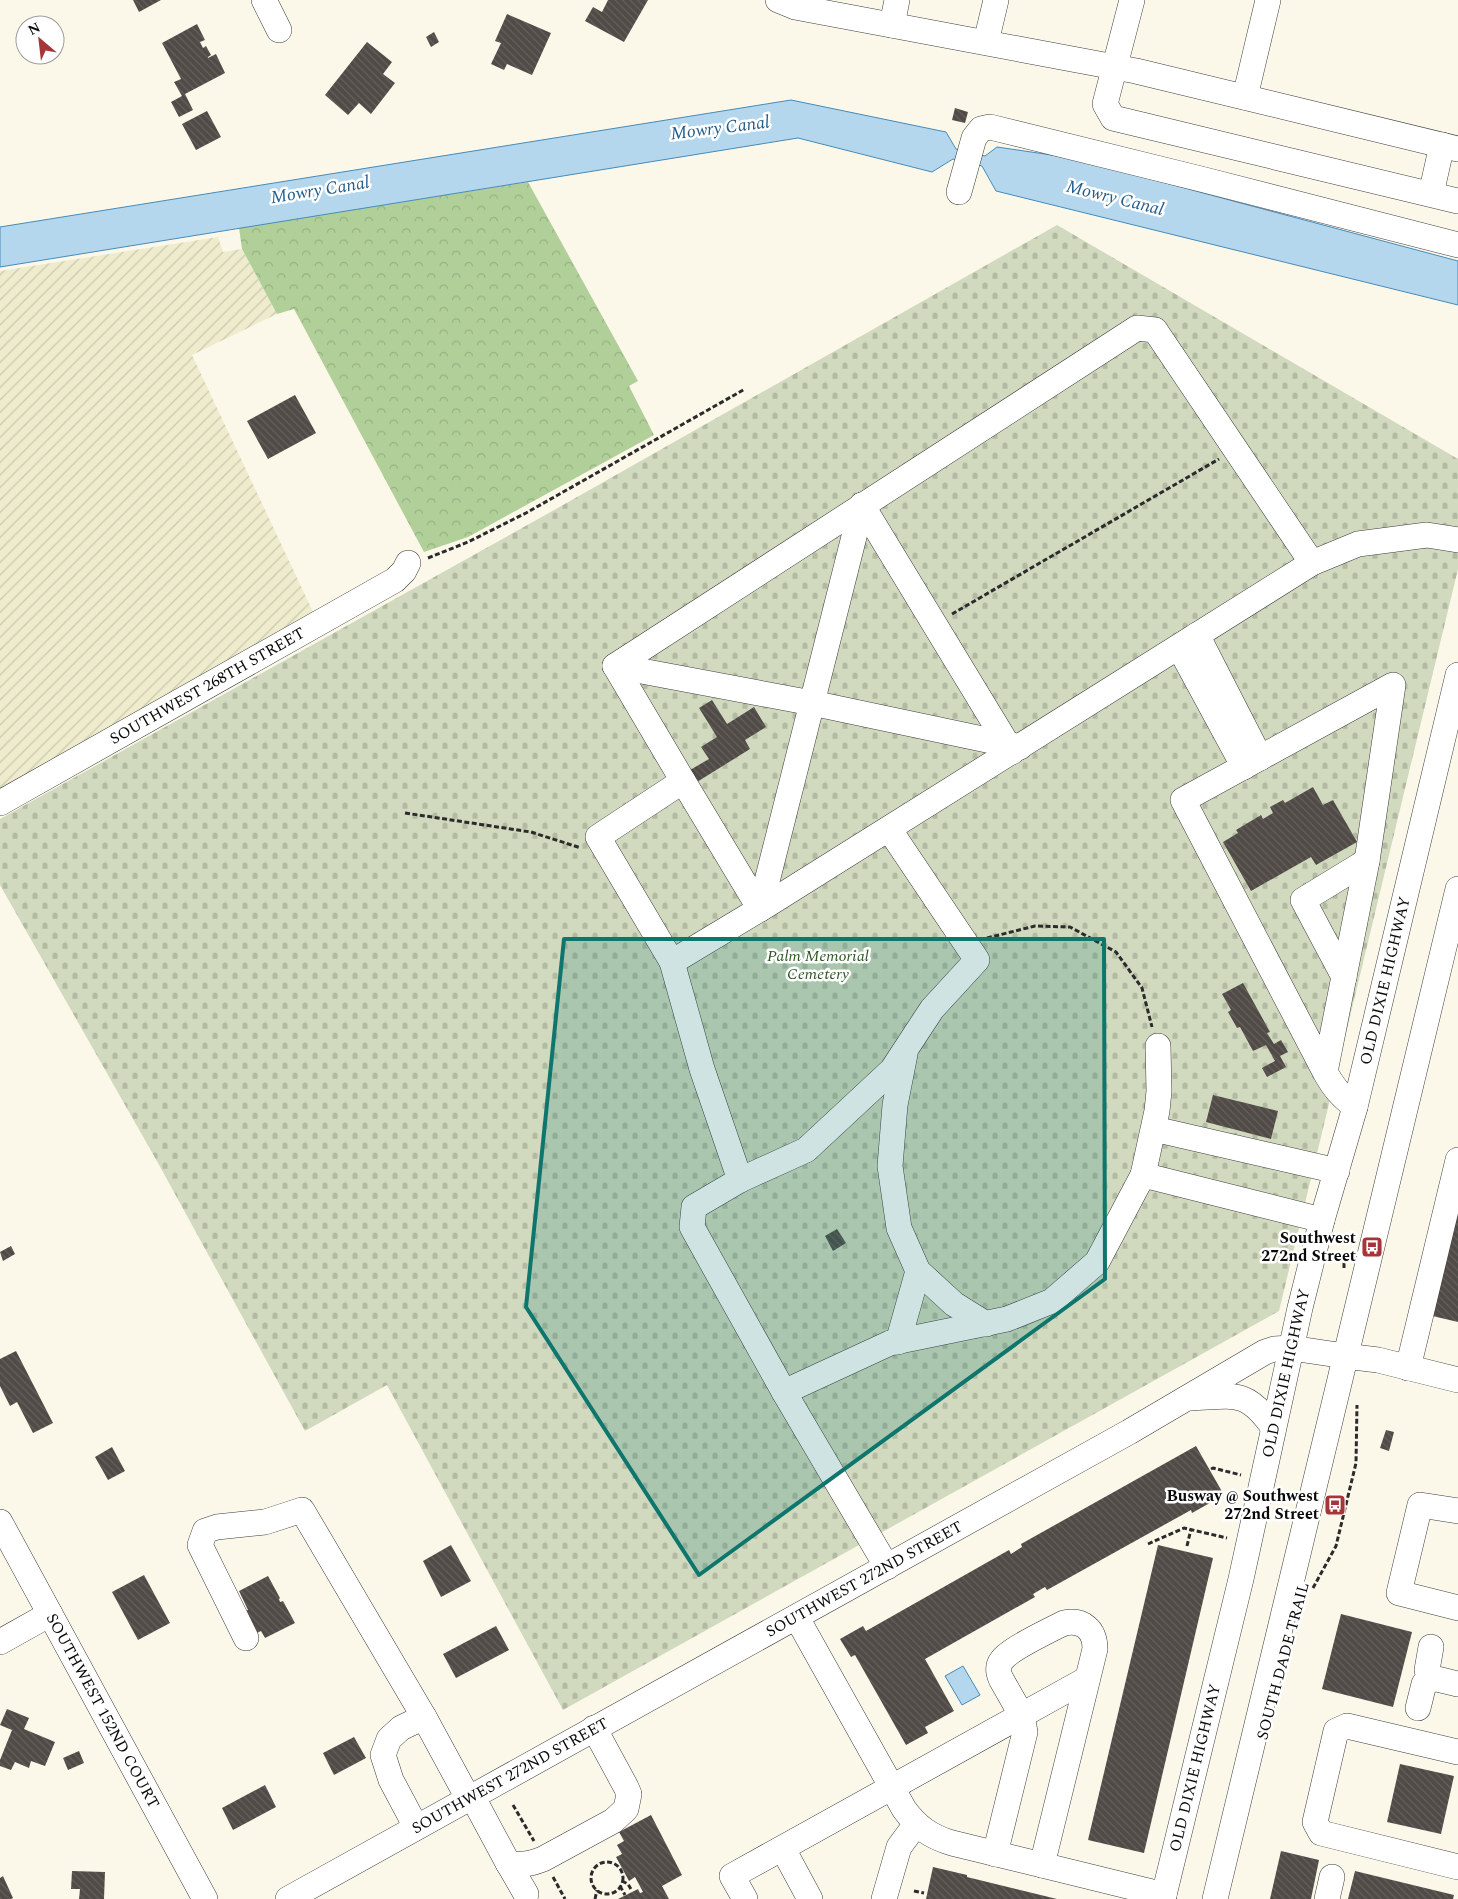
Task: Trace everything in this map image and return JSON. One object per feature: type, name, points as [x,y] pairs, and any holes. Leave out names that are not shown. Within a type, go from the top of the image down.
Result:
[{"type":"street","points":[[264,0],[278,30]]},
{"type":"street","points":[[778,0],[795,7],[1115,67],[1450,147],[1431,194]]},
{"type":"street","points":[[892,25],[897,0]]},
{"type":"street","points":[[986,42],[996,0]]},
{"type":"street","points":[[1132,0],[1106,104],[1113,118],[1458,201]]},
{"type":"street","points":[[1245,97],[1268,0]]},
{"type":"street","points":[[959,192],[974,138],[981,129],[990,127],[1458,246]]},
{"type":"street","points":[[615,666],[1137,328],[1155,330],[1312,563]]},
{"type":"street","points":[[862,505],[934,625],[1013,747]]},
{"type":"street","points":[[760,909],[862,505]]},
{"type":"street","points":[[672,962],[889,829],[1013,747],[1312,563],[1358,544],[1427,535],[1458,540]]},
{"type":"street","name":"SOUTHWEST 268TH STREET","points":[[0,803],[395,580],[408,564]]},
{"type":"street","points":[[1188,641],[1252,763]]},
{"type":"street","points":[[615,666],[812,703],[1013,747]]},
{"type":"street","points":[[615,666],[760,909]]},
{"type":"street","name":"OLD DIXIE HIGHWAY","points":[[1164,1897],[1241,1579],[1291,1348],[1322,1220],[1355,1107],[1458,675]]},
{"type":"street","points":[[1325,1072],[1367,861],[1392,685],[1184,800],[1325,1072],[1336,1092],[1355,1107]]},
{"type":"street","points":[[683,781],[598,837],[672,962],[702,1069],[740,1180]]},
{"type":"street","points":[[887,1567],[784,1392],[692,1227],[694,1207],[740,1180],[806,1150],[892,1070],[932,1008],[977,960],[889,829]]},
{"type":"street","points":[[1344,977],[1303,900],[1367,861]]},
{"type":"street","points":[[1215,1899],[1458,889]]},
{"type":"street","points":[[784,1392],[890,1343],[1007,1320],[1052,1300],[1097,1262],[1142,1175],[1154,1129],[1159,1092],[1158,1046]]},
{"type":"street","points":[[906,1048],[895,1105],[890,1166],[899,1228],[918,1272],[954,1304],[986,1324]]},
{"type":"street","points":[[1154,1129],[1337,1171]]},
{"type":"street","points":[[1408,1368],[1458,1160]]},
{"type":"street","points":[[1142,1175],[1322,1220]]},
{"type":"street","points":[[898,1342],[918,1272]]},
{"type":"street","name":"SOUTHWEST 272ND STREET","points":[[288,1899],[594,1728],[797,1618],[1187,1399],[1255,1357],[1274,1349],[1291,1348],[1378,1360],[1458,1380]]},
{"type":"street","points":[[1187,1399],[1241,1397],[1256,1406],[1273,1427]]},
{"type":"street","points":[[1458,1510],[1420,1505],[1399,1593],[1458,1608]]},
{"type":"street","points":[[246,1638],[200,1546],[205,1532],[217,1527],[265,1522],[302,1510],[526,1894]]},
{"type":"street","name":"SOUTHWEST 152ND COURT","points":[[0,1522],[205,1899]]},
{"type":"street","points":[[0,1642],[50,1614]]},
{"type":"street","points":[[797,1618],[892,1789],[916,1824],[937,1838],[1164,1897]]},
{"type":"street","points":[[995,1854],[1025,1732],[1022,1716],[998,1672],[999,1665],[1008,1654],[1064,1623],[1080,1622],[1092,1633],[1095,1649],[1042,1865]]},
{"type":"street","points":[[1431,1647],[1427,1670],[1432,1678],[1458,1684]]},
{"type":"street","points":[[1418,1708],[1424,1684],[1432,1678]]},
{"type":"street","points":[[745,1899],[732,1876],[892,1789],[1087,1679]]},
{"type":"street","points":[[416,1827],[391,1780],[383,1755],[389,1739],[401,1728],[424,1717]]},
{"type":"street","points":[[1458,1752],[1347,1726],[1336,1731],[1314,1822],[1321,1833],[1458,1867]]},
{"type":"street","points":[[508,1863],[525,1865],[543,1859],[613,1821],[626,1809],[629,1794],[594,1728]]},
{"type":"street","points":[[884,1899],[899,1847],[916,1824]]},
{"type":"street","points":[[783,1849],[810,1899]]},
{"type":"path","points":[[408,564],[431,558],[526,513],[745,389]]},
{"type":"path","points":[[934,625],[1236,450]]},
{"type":"path","points":[[405,813],[531,832],[610,858]]},
{"type":"path","points":[[967,944],[1035,926],[1061,927],[1070,928],[1116,952],[1142,988],[1158,1046]]},
{"type":"path","name":"SOUTH DADE TRAIL","points":[[1312,1592],[1336,1546],[1356,1463],[1358,1402]]},
{"type":"path","points":[[1211,1469],[1241,1475]]},
{"type":"path","points":[[1148,1544],[1184,1528],[1227,1538]]},
{"type":"path","points":[[1187,1546],[1191,1529]]},
{"type":"path","points":[[514,1805],[536,1845]]},
{"type":"path","points":[[603,1863],[611,1863],[618,1867],[622,1874],[620,1886],[610,1893],[597,1890],[592,1884],[592,1873],[596,1867],[603,1863]]},
{"type":"path","points":[[551,1874],[565,1899]]},
{"type":"path","points":[[622,1881],[628,1884],[632,1891]]},
{"type":"path","points":[[620,1886],[625,1895]]},
{"type":"path","points":[[595,1899],[597,1890]]},
{"type":"path","points":[[914,1891],[924,1893]]},
{"type":"highlighted area","points":[[564,939],[1104,939],[1105,1279],[699,1575],[526,1307]]},
{"type":"shaded area","points":[[218,237],[223,252],[242,249],[277,314],[192,355],[315,616],[0,790],[0,271]]},
{"type":"green space","points":[[528,182],[638,381],[629,386],[654,435],[468,537],[424,552],[294,309],[277,314],[242,249],[239,228]]},
{"type":"green space","name":"Palm Memorial Cemetery","points":[[1057,225],[1458,459],[1458,569],[1279,1311],[563,1710],[387,1385],[305,1431],[158,1163],[0,885],[0,819],[556,509]]},
{"type":"water","name":"Mowry Canal","points":[[791,100],[946,132],[956,149],[985,156],[997,147],[1072,158],[1458,261],[1458,305],[996,191],[982,166],[953,159],[932,172],[798,138],[0,267],[0,227]]},
{"type":"water","points":[[963,1666],[980,1695],[962,1705],[945,1676]]},
{"type":"building","points":[[133,0],[161,0],[139,12]]},
{"type":"building","points":[[608,0],[648,0],[624,42],[585,21],[593,7],[602,12]]},
{"type":"building","points":[[507,14],[551,33],[532,75],[507,64],[504,70],[491,64],[501,43],[495,41]]},
{"type":"building","points":[[197,24],[205,40],[200,42],[203,48],[206,46],[211,55],[208,58],[216,54],[225,73],[185,94],[193,110],[179,117],[171,102],[182,96],[174,82],[181,79],[162,43]]},
{"type":"building","points":[[434,32],[439,42],[431,47],[426,37]]},
{"type":"building","points":[[367,42],[392,62],[383,74],[395,83],[371,114],[359,103],[348,115],[325,95]]},
{"type":"building","points":[[955,108],[968,112],[965,123],[952,120]]},
{"type":"building","points":[[207,111],[221,137],[196,150],[182,124]]},
{"type":"building","points":[[295,395],[316,433],[268,459],[247,421]]},
{"type":"building","points":[[712,700],[727,724],[754,707],[766,727],[745,740],[750,749],[697,782],[690,770],[709,759],[701,747],[717,737],[699,708]]},
{"type":"building","points":[[1313,787],[1323,805],[1333,800],[1357,842],[1316,865],[1311,857],[1251,891],[1223,842],[1238,833],[1236,830],[1261,815],[1263,819],[1273,813],[1270,807],[1283,800],[1285,803]]},
{"type":"building","points":[[1243,983],[1270,1032],[1267,1033],[1274,1044],[1281,1040],[1288,1052],[1280,1056],[1286,1067],[1267,1077],[1262,1068],[1275,1061],[1266,1045],[1253,1051],[1240,1027],[1237,1028],[1228,1012],[1231,1010],[1222,994]]},
{"type":"building","points":[[1213,1095],[1278,1111],[1271,1139],[1206,1122]]},
{"type":"building","points":[[1458,1179],[1458,1322],[1424,1314]]},
{"type":"building","points":[[837,1229],[846,1243],[833,1251],[825,1236]]},
{"type":"building","points":[[11,1246],[15,1254],[3,1261],[0,1252]]},
{"type":"building","points":[[16,1351],[53,1423],[33,1433],[17,1402],[10,1406],[0,1386],[0,1359]]},
{"type":"building","points":[[1386,1430],[1394,1432],[1389,1451],[1380,1448]]},
{"type":"building","points":[[1196,1446],[1224,1495],[1192,1513],[1191,1510],[1047,1590],[1045,1587],[1033,1594],[1035,1597],[925,1659],[954,1711],[925,1727],[928,1733],[906,1745],[855,1655],[851,1657],[840,1639],[863,1626],[866,1631],[1009,1550],[1011,1554],[1022,1547],[1021,1544]]},
{"type":"building","points":[[112,1447],[125,1471],[108,1480],[95,1457]]},
{"type":"building","points":[[451,1545],[471,1581],[441,1597],[423,1561]]},
{"type":"building","points":[[1158,1545],[1213,1558],[1144,1853],[1088,1840]]},
{"type":"building","points":[[144,1575],[170,1623],[138,1640],[112,1592]]},
{"type":"building","points":[[268,1576],[280,1598],[280,1602],[283,1601],[295,1623],[265,1638],[261,1631],[253,1635],[242,1613],[248,1610],[239,1591]]},
{"type":"building","points":[[1341,1614],[1412,1632],[1393,1707],[1322,1689]]},
{"type":"building","points":[[496,1626],[509,1650],[456,1678],[443,1654]]},
{"type":"building","points":[[7,1709],[29,1718],[24,1729],[55,1742],[45,1766],[31,1761],[29,1768],[15,1762],[11,1770],[0,1766],[0,1760],[12,1730],[0,1725]]},
{"type":"building","points":[[354,1737],[366,1758],[334,1775],[323,1753]]},
{"type":"building","points":[[79,1751],[84,1763],[68,1770],[63,1758]]},
{"type":"building","points":[[1400,1764],[1454,1776],[1441,1834],[1387,1822]]},
{"type":"building","points":[[265,1785],[276,1807],[233,1830],[222,1808]]},
{"type":"building","points":[[651,1815],[682,1875],[662,1886],[669,1899],[618,1899],[638,1889],[640,1893],[643,1892],[635,1877],[629,1881],[616,1857],[622,1854],[617,1845],[624,1841],[619,1832]]},
{"type":"building","points":[[1281,1851],[1319,1860],[1311,1899],[1270,1899]]},
{"type":"building","points":[[933,1867],[967,1875],[967,1877],[1057,1899],[926,1899]]},
{"type":"building","points":[[72,1871],[105,1872],[104,1899],[79,1899],[80,1889],[71,1889]]},
{"type":"building","points":[[1355,1871],[1454,1895],[1453,1899],[1348,1899]]},
{"type":"building","points":[[3,1876],[13,1898],[11,1899],[0,1899],[0,1878]]},
{"type":"place","name":"Southwest 272nd Street","points":[[1372,1247]]},
{"type":"place","name":"Busway @ Southwest 272nd Street","points":[[1335,1505]]}]
